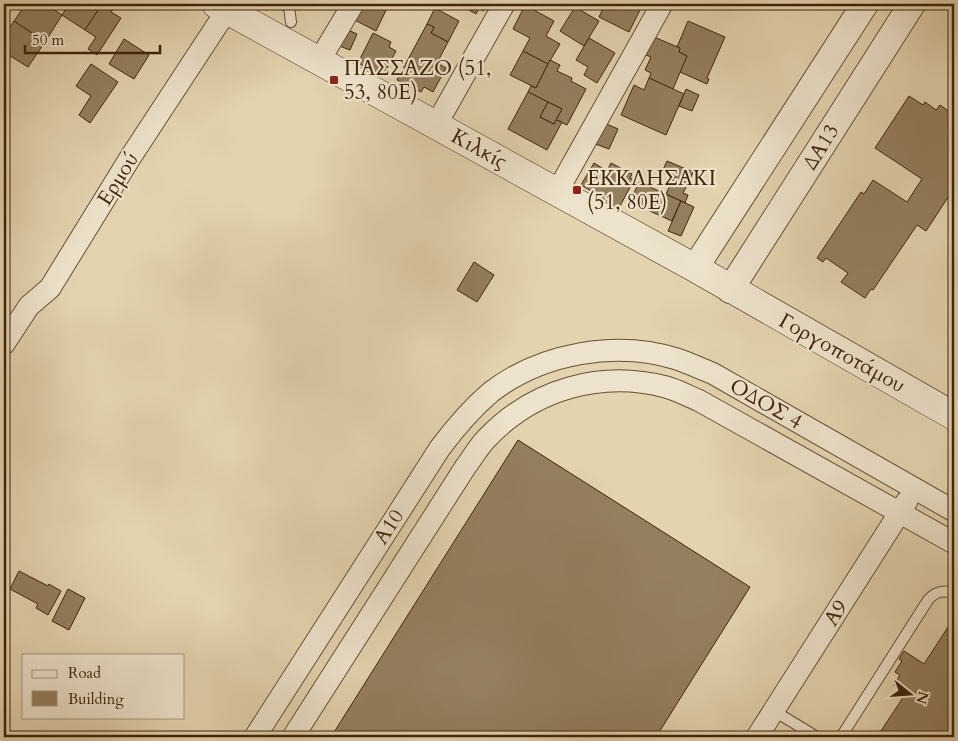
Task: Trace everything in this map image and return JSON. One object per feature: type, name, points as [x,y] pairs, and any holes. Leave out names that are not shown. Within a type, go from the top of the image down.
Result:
[{"type":"main road","name":"Κιλκίς","points":[[221,7],[695,268],[730,290]]},
{"type":"main road","name":"Γοργοποτάμου","points":[[730,290],[954,416]]},
{"type":"street","points":[[319,61],[353,4]]},
{"type":"street","points":[[436,125],[504,4]]},
{"type":"street","points":[[556,192],[662,4]]},
{"type":"street","name":"ΔΑ13","points":[[695,268],[865,4]]},
{"type":"street","name":"ΔΑ13","points":[[730,290],[912,4]]},
{"type":"street","name":"Ερμού","points":[[4,344],[29,306],[50,288],[221,7]]},
{"type":"street","name":"ΟΔΟΣ 4","points":[[561,358],[600,351],[628,351],[676,359],[712,373],[914,490],[954,511]]},
{"type":"street","name":"Α10","points":[[256,737],[440,448],[463,418],[492,392],[525,372],[561,358]]},
{"type":"street","name":"ΟΔΟΣ 4","points":[[569,387],[602,381],[627,381],[668,388],[698,400],[954,544]]},
{"type":"street","name":"Α10","points":[[293,737],[461,474],[486,439],[510,417],[538,399],[569,387]]},
{"type":"street","name":"Α9","points":[[757,737],[914,490]]},
{"type":"lane","points":[[284,4],[289,7],[292,22]]},
{"type":"lane","points":[[841,737],[928,600],[937,592],[954,593]]},
{"type":"lane","points":[[774,711],[817,737]]},
{"type":"building","points":[[26,4],[45,4],[62,15],[45,42],[14,21]]},
{"type":"building","points":[[69,4],[102,4],[85,30],[62,15]]},
{"type":"building","points":[[102,4],[117,4],[111,12],[121,18],[97,55],[88,49],[96,37],[85,30]]},
{"type":"building","points":[[358,4],[389,4],[376,31],[351,18]]},
{"type":"building","points":[[459,4],[487,4],[483,11],[479,8],[476,14]]},
{"type":"building","points":[[605,4],[643,4],[629,32],[599,17]]},
{"type":"building","points":[[525,5],[554,21],[546,36],[560,44],[548,64],[523,51],[530,38],[513,29]]},
{"type":"building","points":[[575,7],[599,21],[584,46],[560,31]]},
{"type":"building","points":[[435,8],[459,21],[448,42],[431,33],[434,27],[427,24]]},
{"type":"building","points":[[14,21],[45,42],[28,67],[4,52],[4,37]]},
{"type":"building","points":[[688,21],[725,37],[707,78],[709,79],[707,84],[680,72],[687,56],[679,52],[680,48],[677,47]]},
{"type":"building","points":[[427,24],[434,27],[431,33],[448,42],[437,63],[446,68],[433,92],[424,87],[421,92],[397,80]]},
{"type":"building","points":[[341,27],[357,34],[350,50],[334,44]]},
{"type":"building","points":[[373,33],[391,42],[389,47],[396,51],[383,76],[358,63]]},
{"type":"building","points":[[654,37],[680,48],[679,52],[687,56],[673,89],[649,78],[651,73],[645,70],[651,57],[646,55]]},
{"type":"building","points":[[589,38],[615,53],[597,83],[584,75],[588,67],[576,60]]},
{"type":"building","points":[[124,39],[149,55],[134,79],[109,64]]},
{"type":"building","points":[[523,51],[548,64],[536,88],[510,75]]},
{"type":"building","points":[[550,60],[560,65],[557,71],[572,78],[571,81],[586,89],[567,125],[556,120],[562,109],[528,92],[531,86],[536,88]]},
{"type":"building","points":[[91,64],[118,82],[90,123],[79,115],[91,96],[76,86]]},
{"type":"building","points":[[649,78],[684,94],[666,135],[621,115],[634,85],[644,90]]},
{"type":"building","points":[[686,89],[699,95],[692,111],[679,106]]},
{"type":"building","points":[[528,92],[548,102],[540,117],[554,124],[556,120],[562,122],[547,150],[508,129]]},
{"type":"building","points":[[909,96],[923,105],[925,102],[936,110],[940,105],[954,115],[954,188],[926,231],[917,225],[873,290],[871,289],[865,298],[841,282],[848,273],[826,258],[823,262],[817,258],[861,192],[864,194],[873,180],[907,202],[922,179],[875,148]]},
{"type":"building","points":[[548,102],[562,109],[554,124],[540,117]]},
{"type":"building","points":[[602,122],[618,129],[609,149],[593,143]]},
{"type":"building","points":[[667,161],[693,172],[688,184],[662,172]]},
{"type":"building","points":[[594,163],[607,171],[611,163],[632,174],[630,178],[634,180],[614,217],[602,210],[608,201],[581,185]]},
{"type":"building","points":[[674,177],[688,184],[683,193],[688,195],[685,203],[666,194]]},
{"type":"building","points":[[639,182],[681,201],[672,221],[630,202]]},
{"type":"building","points":[[681,201],[694,207],[681,236],[668,231]]},
{"type":"building","points":[[474,262],[494,275],[477,302],[457,290]]},
{"type":"building","points":[[518,440],[750,587],[656,737],[331,737]]},
{"type":"building","points":[[19,571],[61,591],[48,615],[36,608],[38,604],[10,589]]},
{"type":"building","points":[[68,589],[85,598],[69,630],[52,621]]},
{"type":"building","points":[[950,624],[954,627],[954,737],[877,737],[906,693],[894,685],[900,675],[895,672],[902,661],[899,659],[904,651],[924,664]]},
{"type":"place","name":"ΠΑΣΣΑΖΟ (51, 53, 80Ε)","points":[[334,80]]},
{"type":"place","name":"ΕΚΚΛΗΣΑΚΙ (51, 80Ε)","points":[[577,190]]}]
